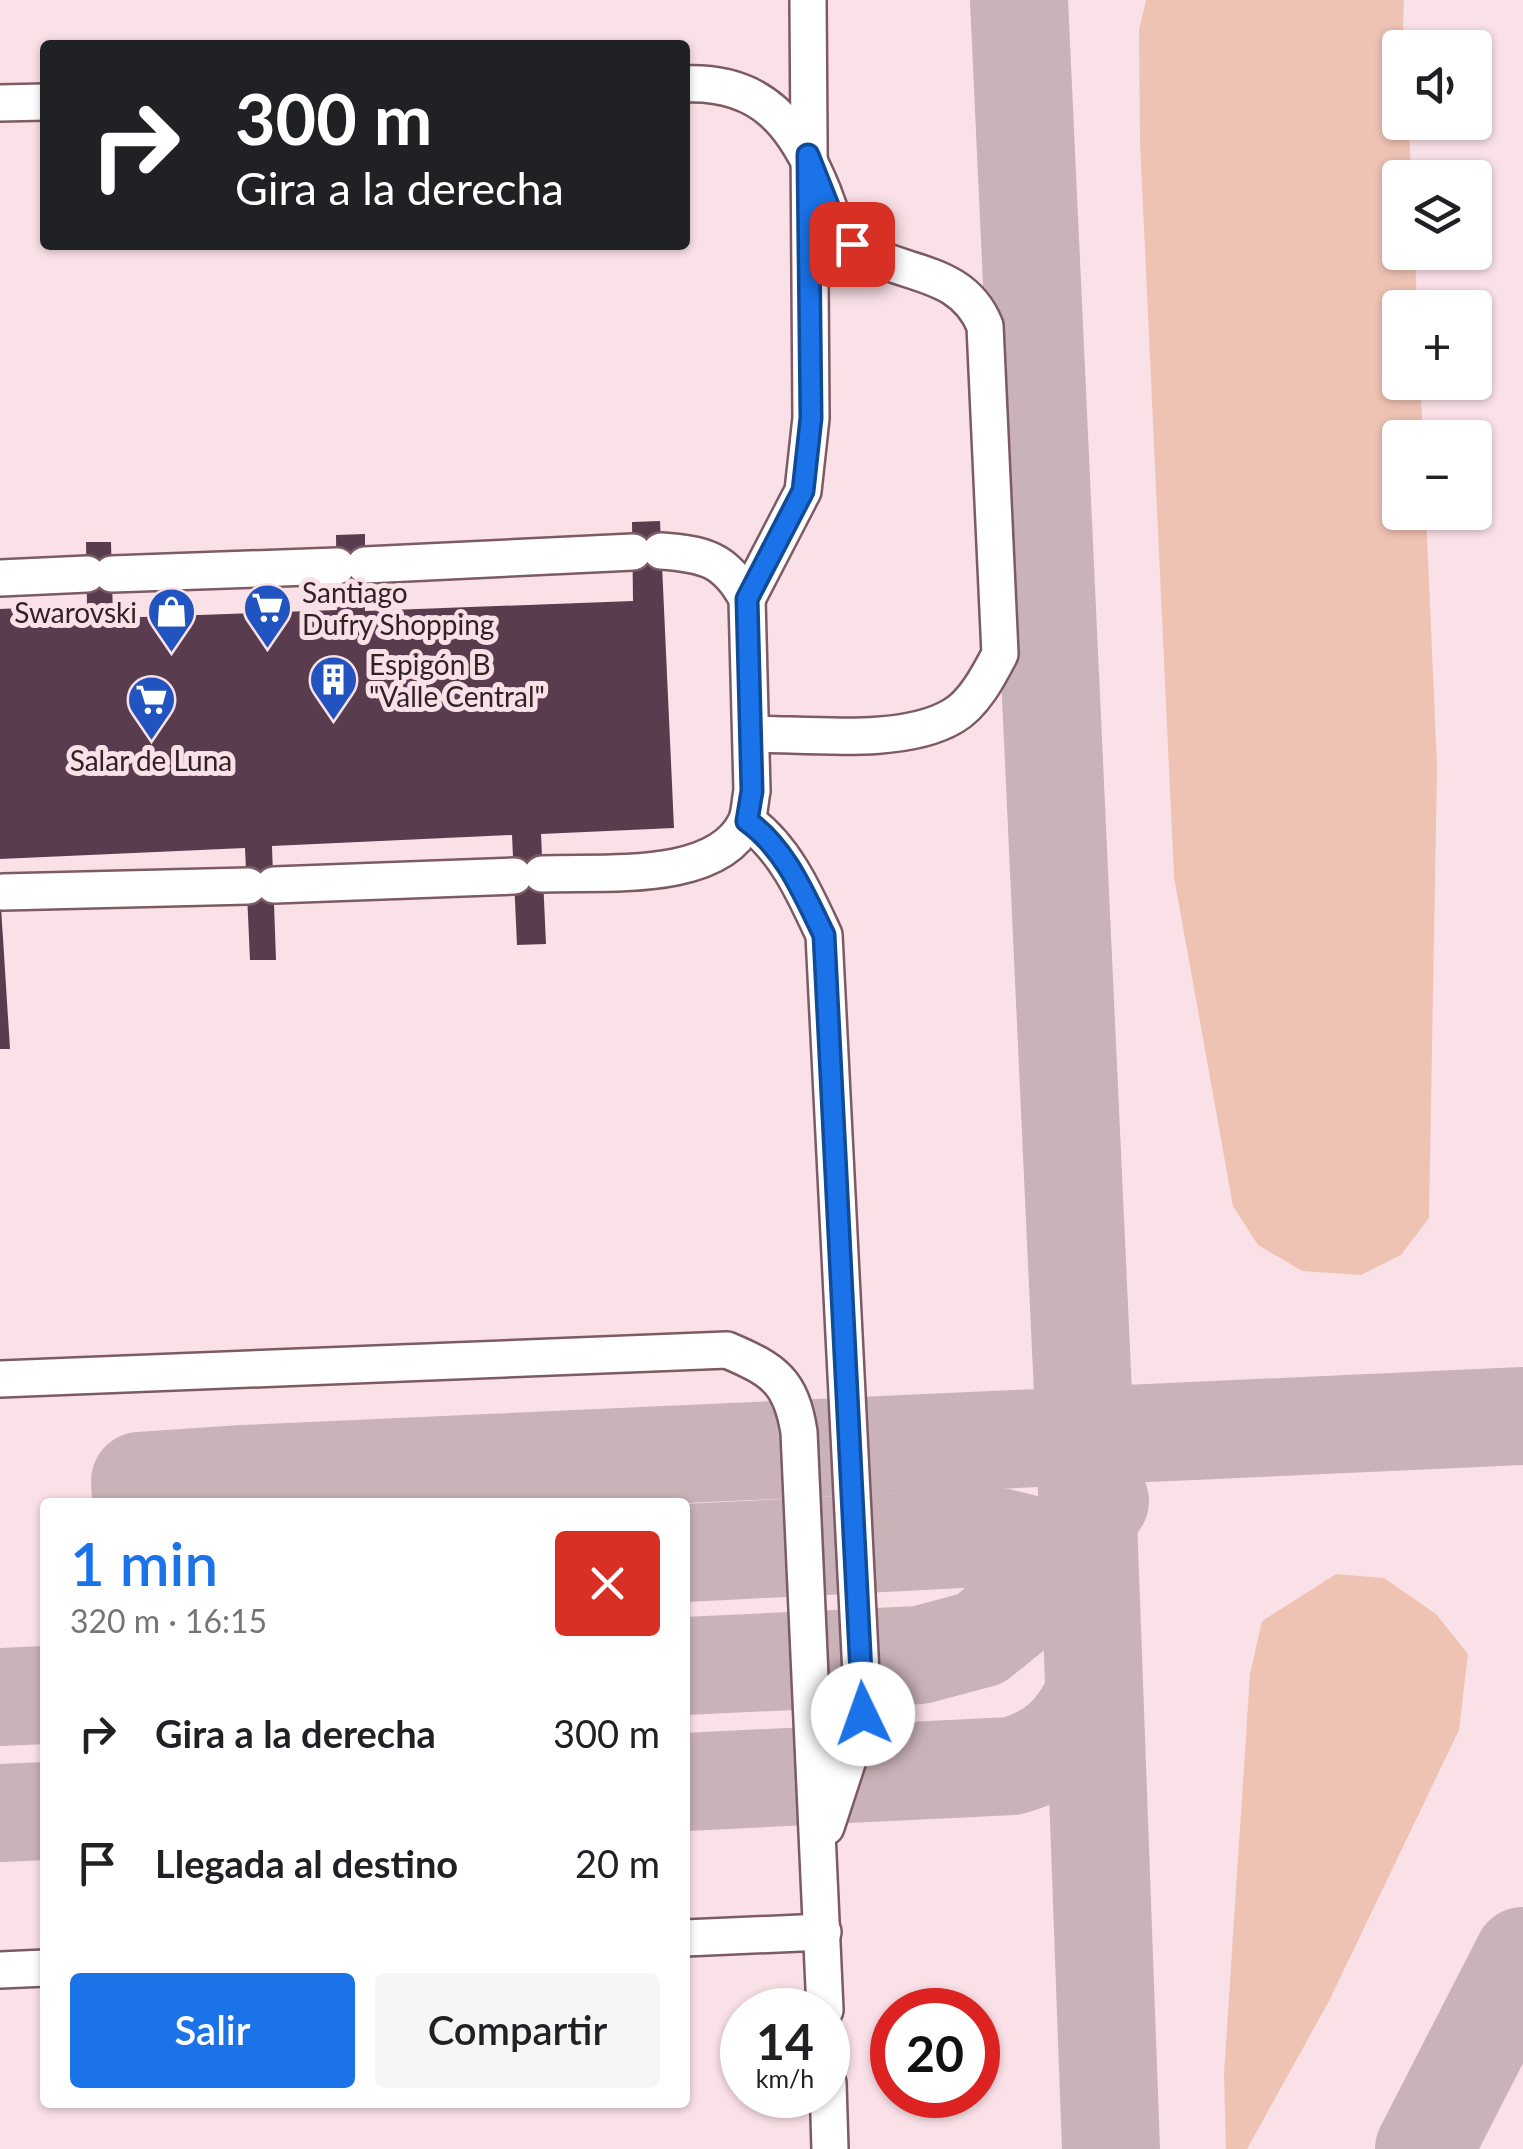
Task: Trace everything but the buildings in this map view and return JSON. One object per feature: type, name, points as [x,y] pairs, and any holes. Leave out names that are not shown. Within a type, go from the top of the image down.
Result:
[{"type":"lane","points":[[747,599],[803,491],[811,418],[808,0]]},
{"type":"lane","points":[[690,84],[718,82],[775,110],[808,155],[836,226],[852,244],[953,285],[978,310],[985,326],[1000,654],[986,680],[956,715],[914,732],[751,734]]},
{"type":"lane","points":[[0,103],[40,102]]},
{"type":"lane","points":[[0,578],[647,552],[701,554],[719,561],[736,578],[747,599],[752,791],[747,821],[731,842],[695,866],[261,886],[3,892]]},
{"type":"lane","points":[[747,821],[765,834],[792,873],[824,935],[863,1714],[819,1844]]},
{"type":"lane","points":[[0,1380],[727,1350],[767,1367],[793,1397],[799,1432],[824,1988]]},
{"type":"lane","points":[[690,1938],[823,1932]]},
{"type":"lane","points":[[0,1970],[40,1968]]},
{"type":"lane","points":[[829,2118],[830,2149]]},
{"type":"shaded area","points":[[1146,0],[1404,0],[1403,30],[1382,30],[1382,140],[1410,140],[1410,160],[1382,160],[1382,270],[1416,270],[1416,290],[1382,290],[1382,400],[1421,400],[1422,420],[1382,420],[1382,530],[1427,530],[1437,766],[1429,1218],[1401,1255],[1361,1275],[1302,1271],[1258,1245],[1233,1206],[1174,877],[1140,142],[1139,30]]},
{"type":"shaded area","points":[[1336,1574],[1384,1578],[1436,1614],[1468,1654],[1459,1730],[1329,2001],[1247,2149],[1226,2149],[1224,2074],[1250,1674],[1262,1621]]},
{"type":"taxiway","points":[[1019,0],[1085,1437],[1111,2149]]},
{"type":"taxiway","points":[[141,1498],[140,1481],[244,1474],[1523,1416]]},
{"type":"taxiway","points":[[690,1666],[920,1655],[980,1639],[1037,1593],[1060,1552],[1100,1501]]},
{"type":"taxiway","points":[[690,1553],[999,1537],[1060,1552]]},
{"type":"taxiway","points":[[0,1697],[40,1695]]},
{"type":"taxiway","points":[[690,1782],[1012,1766],[1039,1756],[1061,1741],[1093,1697]]},
{"type":"taxiway","points":[[0,1813],[40,1811]]},
{"type":"taxiway","points":[[1424,2149],[1523,1956]]},
{"type":"place","name":"Santiago Dufry Shopping","points":[[267,650]]},
{"type":"place","name":"Swarovski","points":[[172,654]]},
{"type":"place","name":"Espigón B \"Valle Central\"","points":[[334,722]]},
{"type":"place","name":"Salar de Luna","points":[[151,742]]},
{"type":"route","points":[[852,244],[836,226],[808,155],[811,418],[803,491],[787,530],[747,599],[752,791],[747,821],[765,834],[801,886],[824,935],[863,1714]]}]
